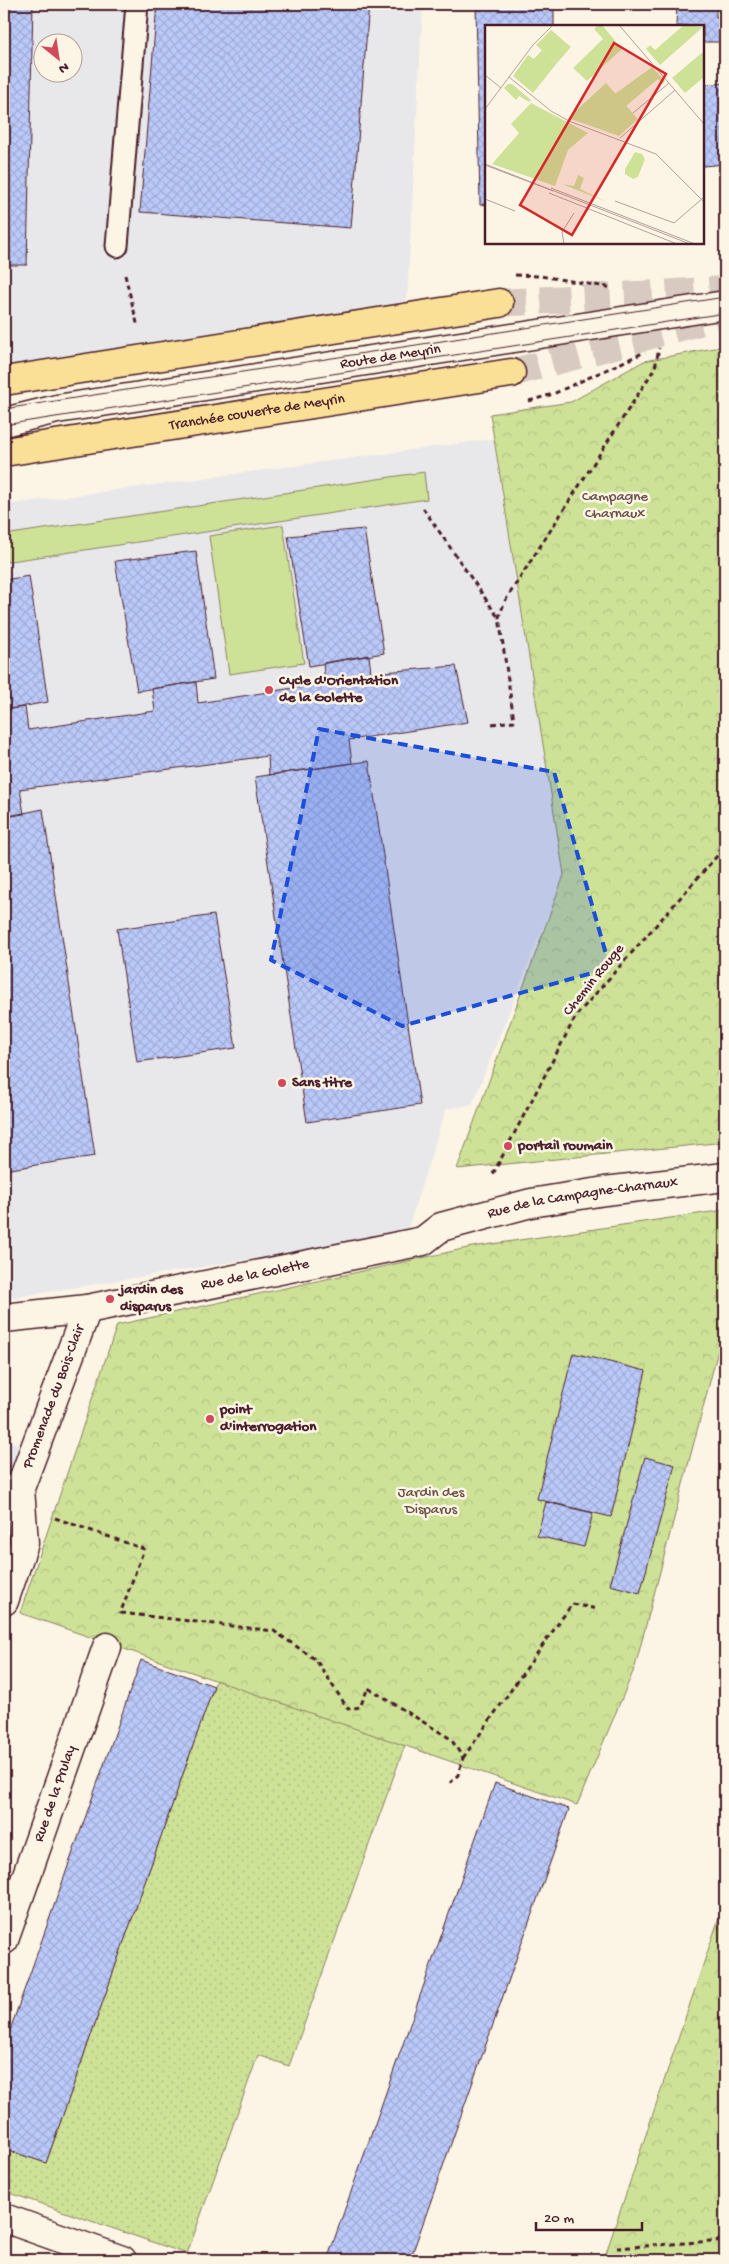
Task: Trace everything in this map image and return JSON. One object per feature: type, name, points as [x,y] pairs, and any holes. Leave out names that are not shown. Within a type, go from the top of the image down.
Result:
[{"type":"main road","points":[[4,381],[500,303]]},
{"type":"main road","name":"Tranchée couverte de Meyrin","points":[[4,452],[511,374]]},
{"type":"street","name":"Route de Meyrin","points":[[57,409],[725,305]]},
{"type":"street","points":[[4,412],[57,409]]},
{"type":"street","points":[[4,422],[57,409]]},
{"type":"street","name":"Rue de la Campagne-Charnaux","points":[[441,1227],[531,1202],[725,1177]]},
{"type":"street","name":"Rue de la Golette","points":[[4,1318],[87,1309],[423,1241],[441,1227]]},
{"type":"street","name":"Promenade du Bois-Clair","points":[[4,1601],[24,1543],[20,1488],[87,1309]]},
{"type":"street","name":"Rue de la Prulay","points":[[4,1940],[107,1647]]},
{"type":"street","points":[[4,2218],[122,2260]]},
{"type":"lane","points":[[117,246],[137,4]]},
{"type":"path","points":[[117,246],[139,332]]},
{"type":"path","points":[[499,617],[505,601],[655,368],[660,345]]},
{"type":"path","points":[[423,508],[499,617],[514,721],[492,724]]},
{"type":"path","name":"Chemin Rouge","points":[[493,1174],[576,1016],[725,847]]},
{"type":"path","points":[[22,1506],[144,1550],[107,1647]]},
{"type":"path","points":[[450,1783],[458,1775],[463,1758],[572,1604],[597,1609]]},
{"type":"path","points":[[121,1613],[274,1631],[316,1660],[348,1709],[360,1707],[368,1688],[451,1739],[463,1758]]},
{"type":"path","points":[[617,2248],[725,2240]]},
{"type":"highlighted area","points":[[319,729],[554,772],[610,968],[402,1026],[271,960]]},
{"type":"shaded area","points":[[4,4],[423,4],[407,301],[4,366]]},
{"type":"shaded area","name":"Cycle d'Orientation de la Golette","points":[[493,439],[564,875],[472,1105],[446,1109],[406,1234],[4,1299],[4,505]]},
{"type":"shaded area","points":[[4,1439],[19,1445],[4,1490]]},
{"type":"green space","name":"Campagne Charnaux","points":[[725,346],[725,1142],[457,1169],[564,875],[490,414],[571,402],[644,361]]},
{"type":"green space","points":[[424,472],[427,499],[4,562],[4,535]]},
{"type":"green space","points":[[283,525],[304,663],[229,674],[209,536]]},
{"type":"green space","name":"Jardin des Disparus","points":[[725,1210],[725,1324],[635,1667],[577,1805],[20,1613],[117,1325],[472,1247]]},
{"type":"green space","points":[[216,1680],[405,1745],[289,2066],[258,2055],[187,2254],[4,2191],[4,2149],[46,2163]]},
{"type":"green space","points":[[725,1900],[725,2260],[616,2260],[605,2256]]},
{"type":"building","points":[[4,4],[33,4],[27,265],[4,265]]},
{"type":"building","points":[[157,4],[369,4],[351,228],[140,212]]},
{"type":"building","points":[[476,4],[554,4],[554,25],[485,25],[485,204],[480,205]]},
{"type":"building","points":[[677,4],[716,4],[716,17],[725,17],[725,42],[704,42],[704,25],[676,25]]},
{"type":"building","points":[[725,83],[725,164],[704,166],[704,85]]},
{"type":"building","points":[[364,529],[384,653],[309,666],[288,536]]},
{"type":"building","points":[[196,551],[214,679],[137,691],[115,561]]},
{"type":"building","points":[[29,576],[48,702],[4,710],[4,580]]},
{"type":"building","points":[[369,655],[371,673],[456,666],[468,722],[349,740],[352,763],[269,775],[268,756],[20,789],[24,814],[4,817],[4,710],[25,707],[28,730],[155,711],[152,689],[196,682],[198,703],[325,683],[323,663]]},
{"type":"building","points":[[369,761],[420,1105],[307,1122],[255,777]]},
{"type":"building","points":[[43,809],[95,1156],[4,1170],[4,817]]},
{"type":"building","points":[[214,915],[236,1048],[137,1062],[117,929]]},
{"type":"building","points":[[573,1353],[646,1371],[611,1517],[537,1499]]},
{"type":"building","points":[[645,1457],[675,1465],[640,1593],[610,1585]]},
{"type":"building","points":[[546,1502],[593,1513],[584,1547],[537,1536]]},
{"type":"building","points":[[141,1660],[214,1686],[46,2163],[4,2149],[4,2047]]},
{"type":"building","points":[[495,1783],[569,1809],[410,2260],[327,2260]]},
{"type":"tunnel","points":[[499,303],[725,290]]},
{"type":"tunnel","points":[[511,373],[725,315]]},
{"type":"tram line","points":[[4,409],[725,297]]},
{"type":"tram line","points":[[4,425],[725,313]]},
{"type":"place","name":"Cycle d'Orientation de la Golette","points":[[269,690]]},
{"type":"place","name":"Sans titre","points":[[282,1083]]},
{"type":"place","name":"portail roumain","points":[[508,1146]]},
{"type":"place","name":"jardin des disparus","points":[[110,1299]]},
{"type":"place","name":"point d'interrogation","points":[[210,1419]]}]
